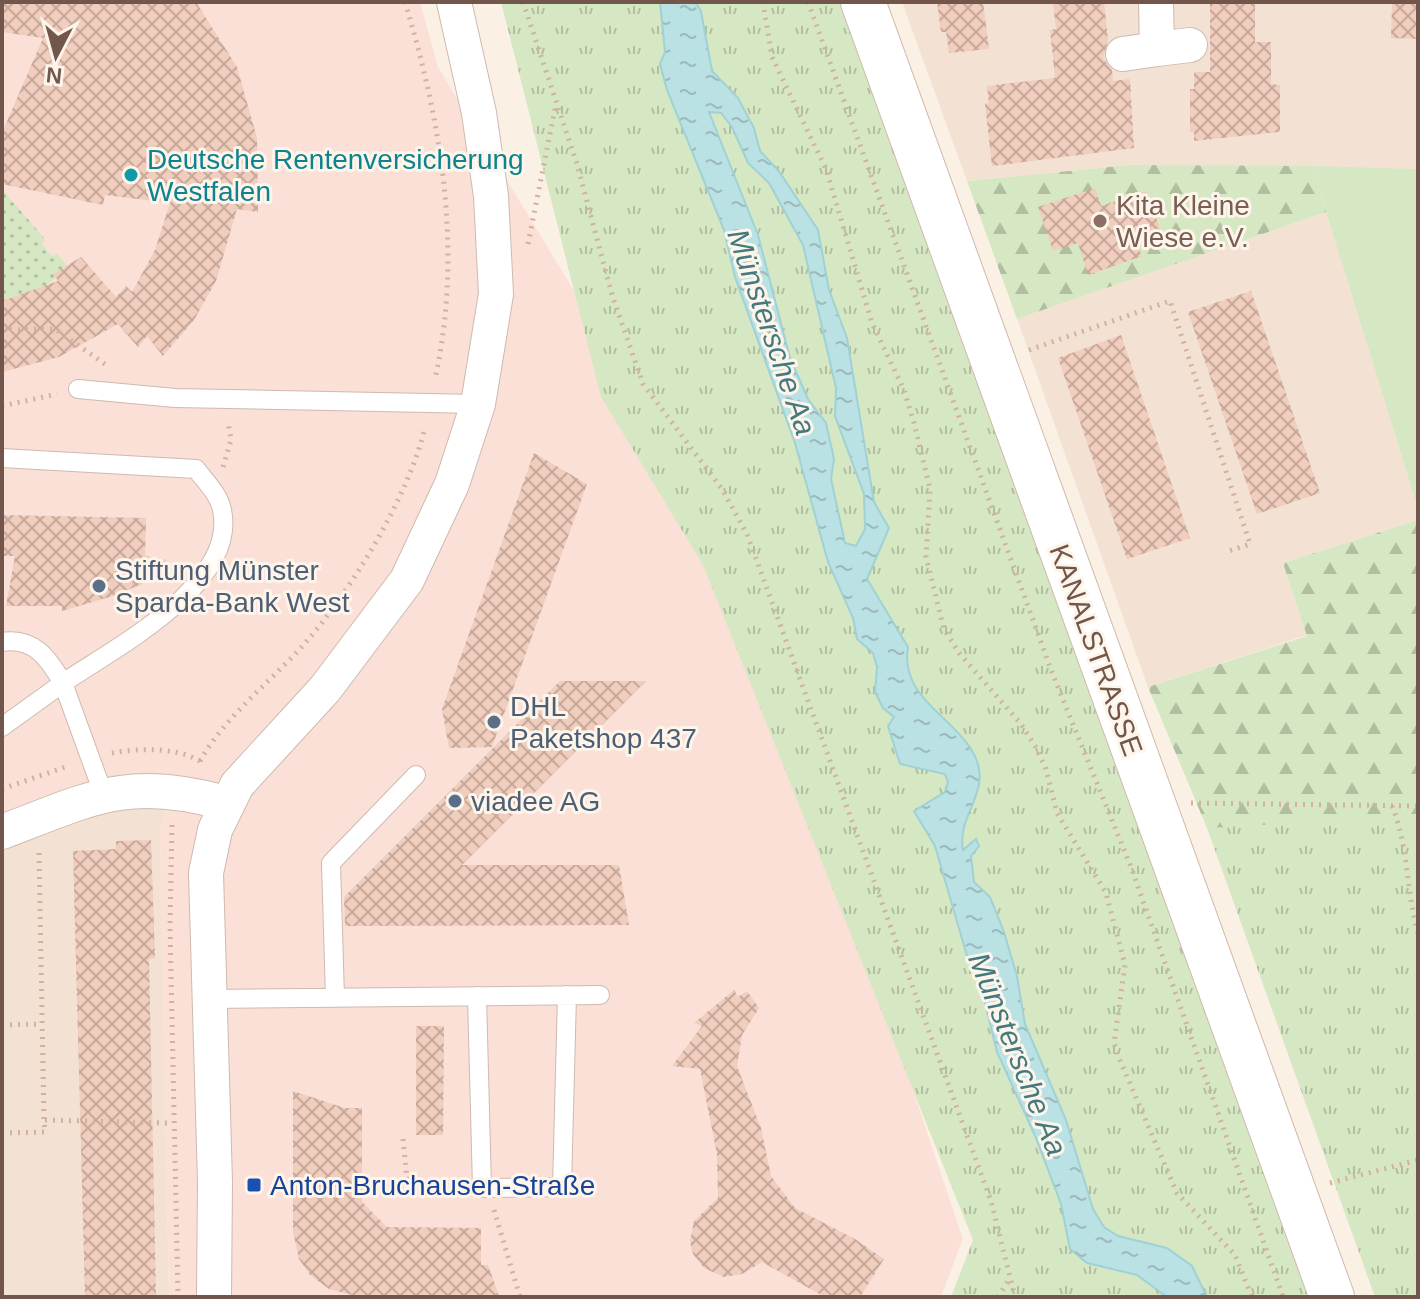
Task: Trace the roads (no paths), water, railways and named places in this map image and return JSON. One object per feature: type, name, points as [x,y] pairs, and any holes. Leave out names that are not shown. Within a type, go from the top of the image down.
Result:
[{"type":"main road","name":"KANALSTRASSE","points":[[863,2],[1332,1297]]},
{"type":"street","points":[[214,1297],[206,873],[215,830],[225,803],[250,768],[325,689],[407,580],[452,484],[478,404],[496,294],[491,196],[479,113],[454,2]]},
{"type":"street","points":[[1123,54],[1174,47],[1156,2]]},
{"type":"street","points":[[2,832],[103,793],[145,788],[225,803]]},
{"type":"lane","points":[[78,389],[175,398],[478,404]]},
{"type":"lane","points":[[2,458],[196,469],[221,506],[223,520],[216,549],[190,592],[171,609],[2,727]]},
{"type":"lane","points":[[2,642],[13,640],[37,648],[49,659],[63,683],[103,793]]},
{"type":"lane","points":[[335,998],[331,863],[416,775]]},
{"type":"lane","points":[[477,996],[482,1188],[562,1187],[567,995]]},
{"type":"lane","points":[[209,999],[600,995]]},
{"type":"water","name":"Münstersche Aa","points":[[660,2],[695,2],[701,11],[712,71],[738,98],[754,128],[760,151],[778,170],[818,230],[829,290],[847,338],[874,502],[889,528],[867,579],[908,647],[911,679],[928,703],[962,737],[978,764],[978,789],[962,836],[963,850],[976,839],[979,846],[971,856],[974,882],[990,897],[1004,932],[1017,976],[1025,1024],[1066,1120],[1093,1209],[1104,1227],[1118,1236],[1167,1248],[1192,1266],[1207,1297],[1167,1297],[1137,1275],[1087,1263],[1070,1249],[1061,1204],[1036,1138],[997,1052],[981,987],[967,956],[935,846],[914,811],[945,792],[948,782],[945,774],[900,764],[888,726],[894,717],[883,708],[875,692],[877,667],[873,653],[857,639],[853,618],[828,562],[795,443],[735,277],[724,230],[667,90],[660,64],[665,52]],"holes":[[[709,112],[721,113],[732,127],[748,163],[769,183],[803,245],[836,388],[835,416],[864,494],[865,529],[856,546],[845,543],[831,479],[834,459],[826,423],[808,399],[790,358],[758,235]]]},
{"type":"place","name":"Deutsche Rentenversicherung Westfalen","points":[[131,175]]},
{"type":"place","name":"Kita Kleine Wiese e.V.","points":[[1100,221]]},
{"type":"place","name":"Stiftung Münster Sparda-Bank West","points":[[99,586]]},
{"type":"place","name":"DHL Paketshop 437","points":[[494,722]]},
{"type":"place","name":"viadee AG","points":[[455,801]]},
{"type":"place","name":"Anton-Bruchausen-Straße","points":[[254,1185]]}]
